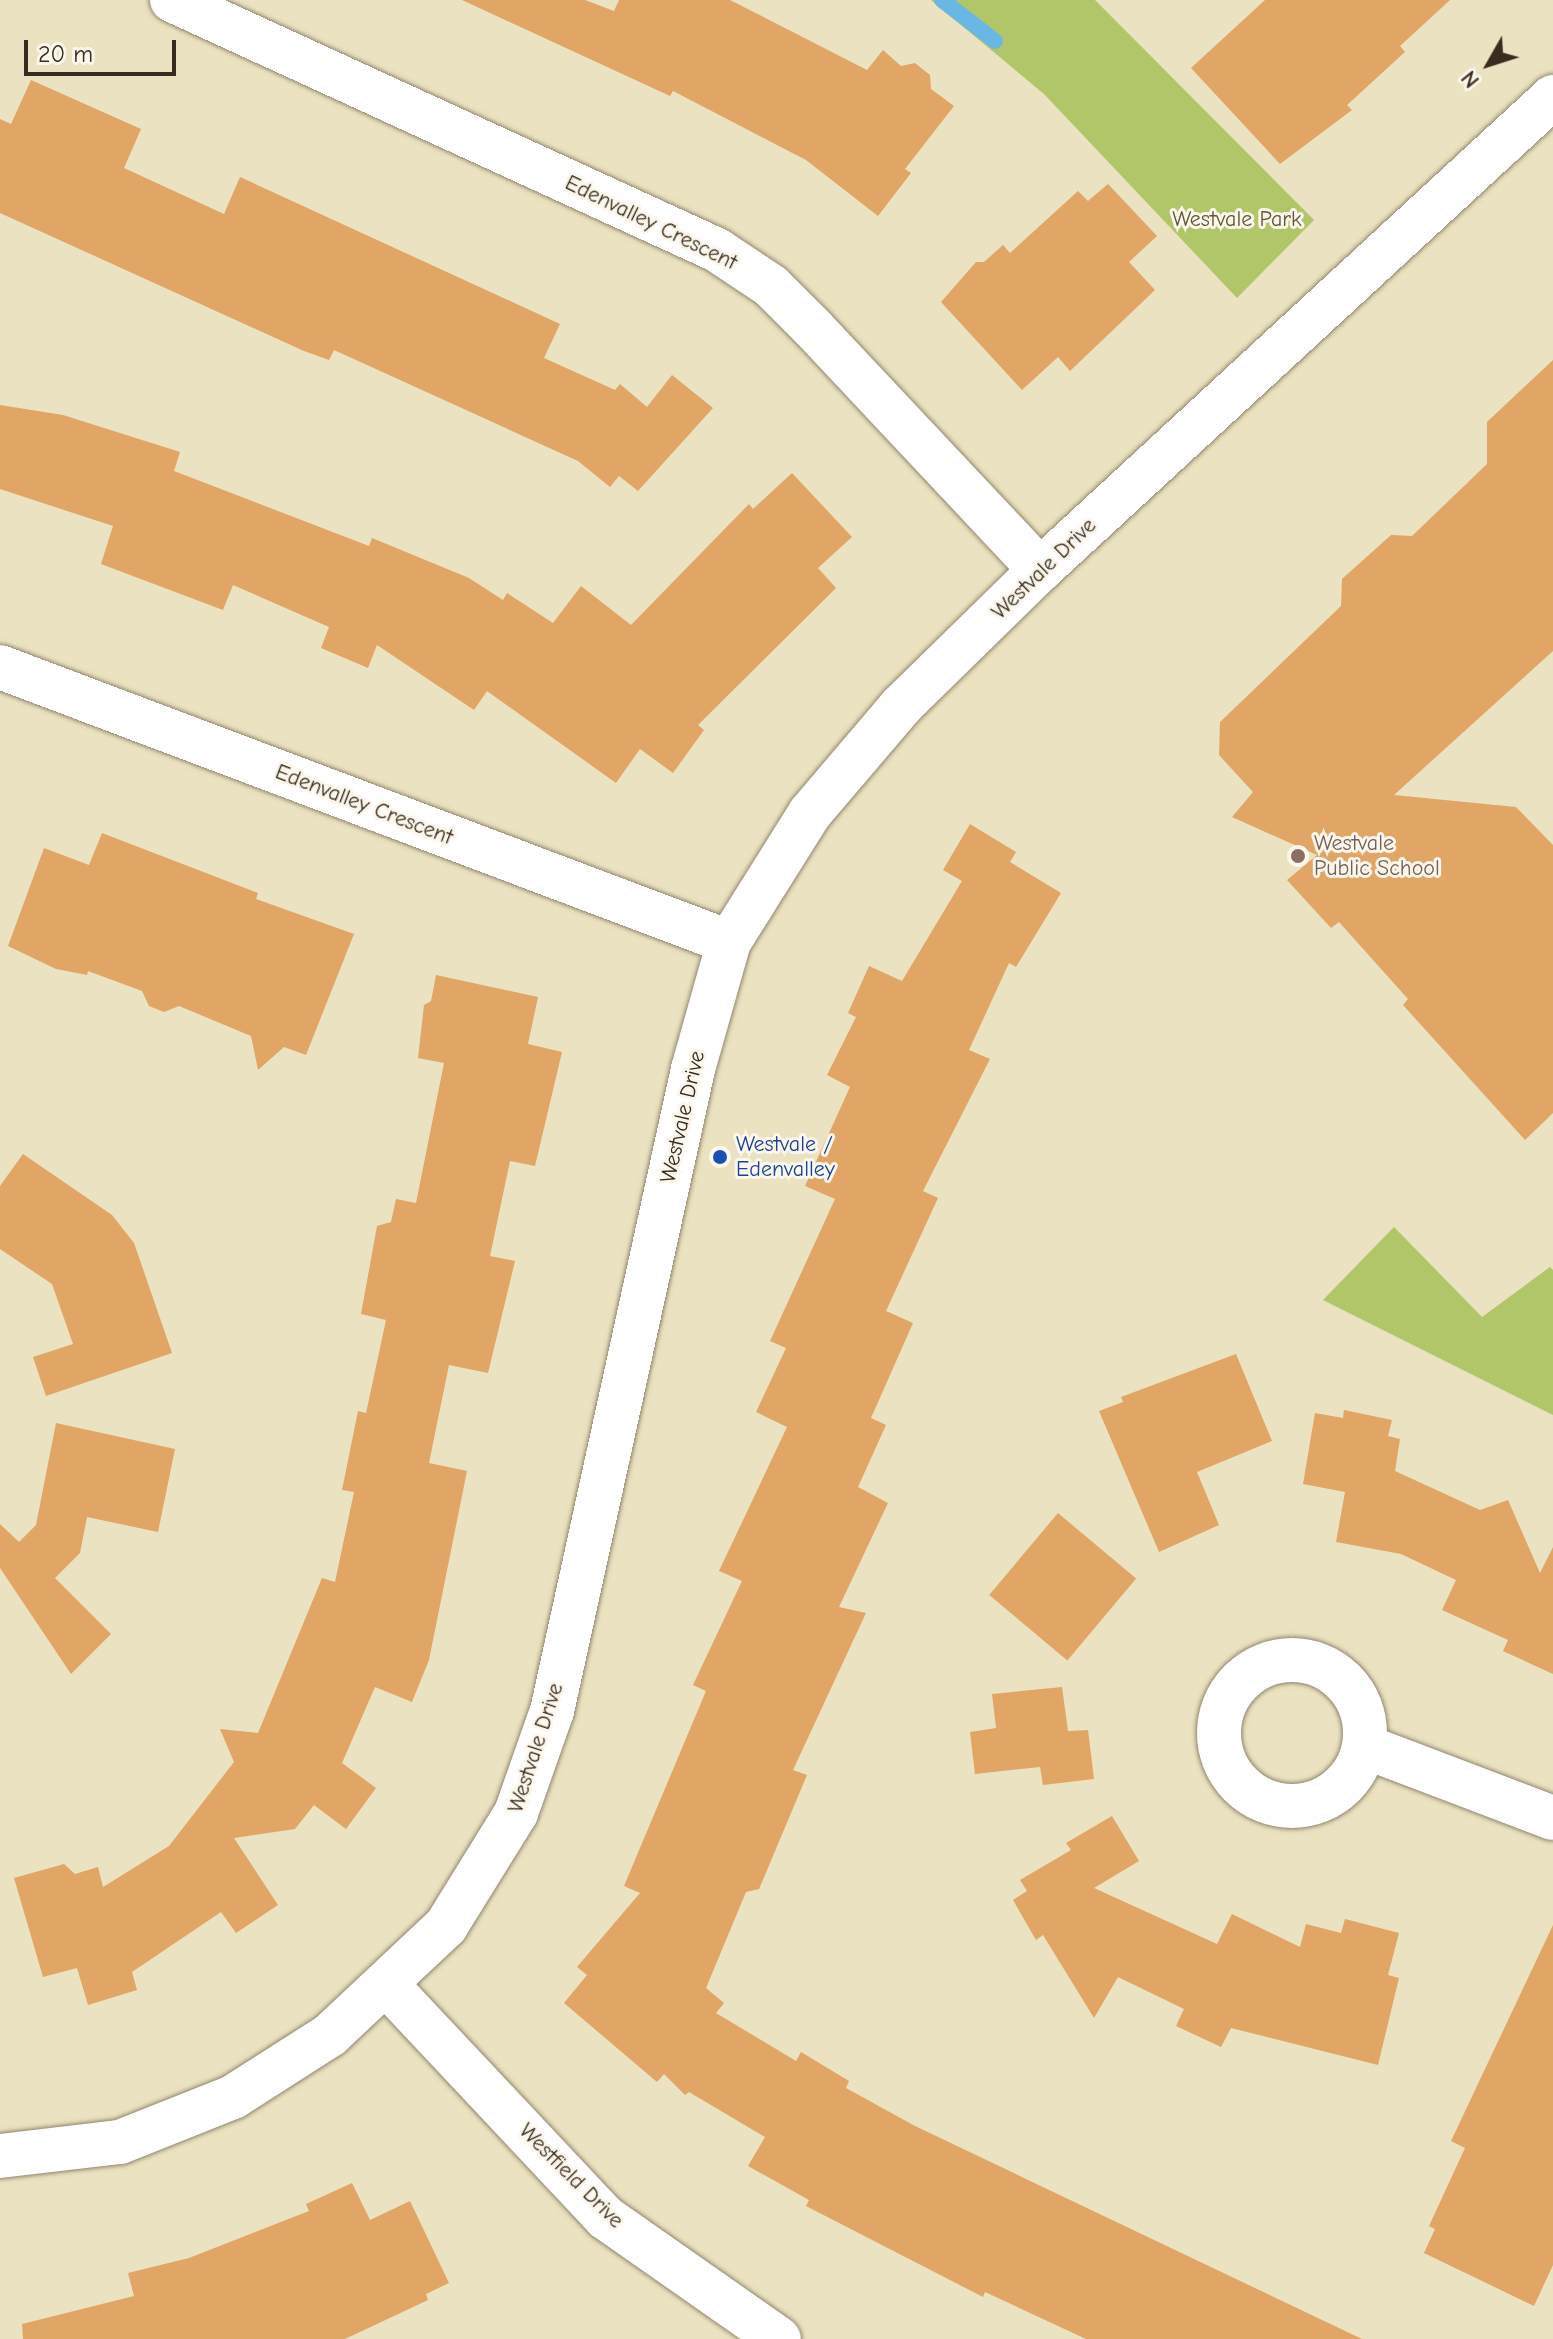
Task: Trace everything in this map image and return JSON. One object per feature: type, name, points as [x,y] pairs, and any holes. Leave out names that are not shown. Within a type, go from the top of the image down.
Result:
[{"type":"street","name":"Edenvalley Crescent","points":[[172,0],[717,250],[771,286],[1040,570]]},
{"type":"street","name":"Westvale Drive","points":[[0,2156],[120,2142],[233,2097],[330,2035],[446,1926],[516,1813],[552,1711],[693,1069],[729,942],[810,813],[901,706],[1040,570],[1553,97]]},
{"type":"street","name":"Edenvalley Crescent","points":[[0,667],[729,942]]},
{"type":"street","points":[[1366,1747],[1553,1818]]},
{"type":"street","name":"Westfield Drive","points":[[386,1984],[606,2218],[779,2339]]},
{"type":"green space","name":"Westvale Park","points":[[931,0],[1095,0],[1314,220],[1237,298],[1044,94]]},
{"type":"green space","points":[[1394,1227],[1482,1317],[1550,1267],[1553,1270],[1553,1415],[1323,1300]]},
{"type":"building","points":[[462,0],[585,0],[614,11],[619,0],[730,0],[867,70],[883,50],[901,66],[915,63],[930,75],[931,89],[954,106],[905,169],[911,173],[878,216],[806,160],[673,91],[670,96]]},
{"type":"building","points":[[1265,0],[1450,0],[1400,46],[1405,52],[1347,105],[1352,110],[1280,164],[1191,68]]},
{"type":"building","points":[[31,80],[141,129],[124,168],[224,214],[240,177],[560,324],[544,358],[615,390],[620,384],[647,407],[672,375],[713,408],[638,491],[619,476],[610,487],[578,461],[334,350],[329,360],[304,351],[0,213],[0,119],[11,124]]},
{"type":"building","points":[[1108,184],[1157,236],[1129,262],[1155,290],[1070,371],[1058,357],[1022,390],[941,302],[976,262],[984,262],[1003,245],[1010,253],[1078,191],[1088,201]]},
{"type":"building","points":[[1553,360],[1553,651],[1394,795],[1516,807],[1553,845],[1553,1113],[1525,1140],[1403,1005],[1408,999],[1339,922],[1331,928],[1287,880],[1317,855],[1232,817],[1253,792],[1219,755],[1220,722],[1341,606],[1342,579],[1391,535],[1412,536],[1487,464],[1487,422]]},
{"type":"building","points":[[0,405],[63,415],[180,452],[174,471],[369,546],[372,538],[469,578],[503,600],[507,593],[553,623],[581,586],[631,625],[749,504],[753,509],[792,473],[852,537],[818,568],[836,588],[698,725],[704,730],[673,773],[640,749],[616,783],[487,691],[474,710],[377,645],[368,668],[321,648],[329,627],[233,585],[223,610],[101,564],[113,526],[0,489]]},
{"type":"building","points":[[970,824],[1016,852],[1010,862],[1061,893],[1016,967],[1009,963],[969,1050],[990,1059],[923,1191],[938,1198],[886,1311],[913,1323],[871,1418],[886,1425],[858,1487],[888,1503],[839,1607],[866,1613],[793,1770],[807,1775],[759,1889],[746,1892],[706,1988],[724,2003],[716,2013],[796,2061],[801,2052],[849,2081],[846,2088],[915,2126],[1362,2339],[1086,2339],[985,2292],[983,2297],[806,2206],[809,2200],[748,2166],[765,2137],[689,2092],[685,2095],[664,2074],[657,2082],[564,2003],[587,1975],[577,1967],[640,1893],[624,1886],[706,1691],[693,1685],[742,1581],[719,1571],[787,1427],[756,1412],[786,1348],[770,1341],[835,1199],[805,1186],[850,1087],[827,1075],[856,1017],[848,1013],[869,966],[902,981],[962,881],[943,870]]},
{"type":"building","points":[[102,833],[258,893],[256,899],[354,934],[306,1055],[284,1047],[258,1070],[251,1036],[179,1006],[164,1012],[149,1006],[142,991],[88,971],[87,975],[56,969],[8,946],[44,848],[89,865]]},
{"type":"building","points":[[436,975],[538,997],[528,1044],[562,1052],[535,1166],[510,1161],[490,1256],[515,1261],[488,1373],[449,1365],[429,1463],[467,1471],[429,1660],[412,1702],[375,1687],[342,1763],[376,1788],[346,1829],[314,1805],[295,1829],[234,1838],[278,1905],[236,1933],[221,1912],[132,1972],[137,1990],[88,2005],[77,1968],[43,1977],[14,1878],[64,1864],[75,1874],[98,1867],[103,1887],[169,1846],[234,1762],[220,1729],[258,1733],[322,1578],[335,1582],[354,1492],[342,1490],[358,1411],[366,1413],[386,1320],[361,1314],[377,1226],[391,1222],[396,1199],[416,1203],[444,1063],[418,1058],[424,1005],[431,1001]]},
{"type":"building","points":[[23,1154],[112,1215],[134,1243],[172,1353],[46,1396],[33,1357],[73,1344],[52,1284],[0,1249],[0,1186]]},
{"type":"building","points":[[1236,1354],[1272,1441],[1197,1472],[1219,1525],[1159,1552],[1099,1411],[1123,1402],[1121,1397]]},
{"type":"building","points":[[1344,1410],[1392,1420],[1388,1436],[1400,1439],[1395,1471],[1480,1510],[1508,1500],[1540,1573],[1553,1547],[1553,1674],[1503,1651],[1508,1640],[1442,1610],[1456,1580],[1401,1554],[1336,1542],[1345,1492],[1303,1484],[1315,1413],[1343,1418]]},
{"type":"building","points":[[56,1423],[175,1449],[158,1532],[87,1517],[80,1553],[55,1578],[111,1634],[71,1674],[0,1568],[0,1524],[19,1542],[36,1525]]},
{"type":"building","points":[[1058,1513],[1136,1579],[1067,1661],[989,1595]]},
{"type":"building","points":[[1062,1687],[1068,1731],[1088,1730],[1094,1779],[1043,1785],[1040,1767],[975,1774],[970,1732],[996,1728],[992,1694]]},
{"type":"building","points":[[1112,1816],[1139,1861],[1094,1888],[1217,1944],[1232,1914],[1300,1947],[1306,1924],[1341,1933],[1345,1919],[1399,1933],[1388,1975],[1399,1978],[1378,2065],[1231,2028],[1221,2047],[1176,2026],[1184,2009],[1118,1977],[1094,2018],[1043,1935],[1036,1940],[1013,1900],[1027,1891],[1020,1880],[1071,1850],[1066,1843]]},
{"type":"building","points":[[1553,1925],[1553,2265],[1534,2306],[1424,2253],[1435,2229],[1429,2226],[1465,2148],[1451,2141]]},
{"type":"building","points":[[352,2183],[370,2220],[410,2201],[449,2283],[426,2294],[428,2300],[345,2339],[23,2339],[22,2324],[134,2296],[128,2273],[189,2258],[309,2211],[306,2204]]},
{"type":"waterway","points":[[942,0],[995,41]]},
{"type":"place","name":"Westvale Public School","points":[[1298,856]]},
{"type":"place","name":"Westvale / Edenvalley","points":[[720,1157]]}]
